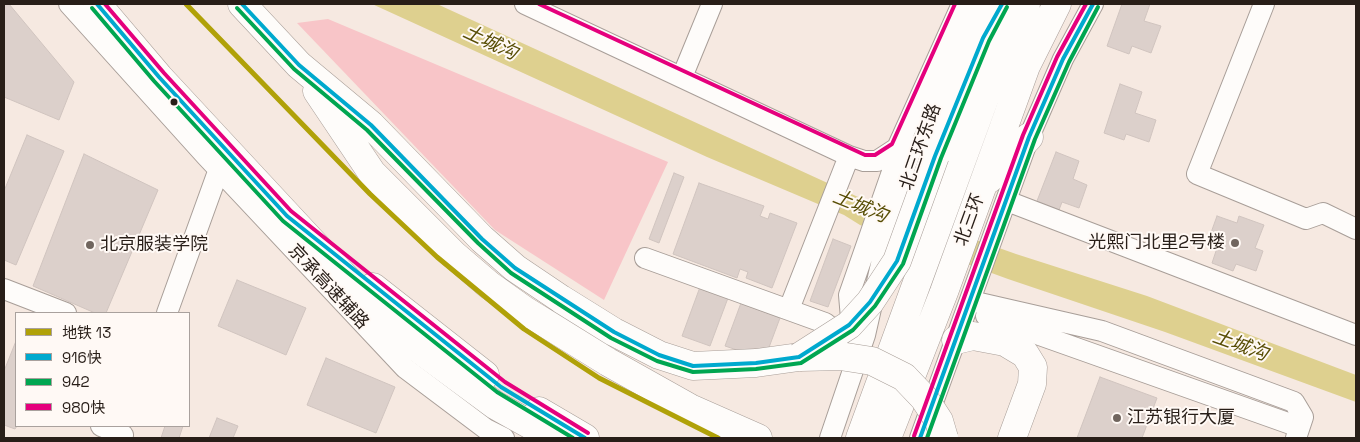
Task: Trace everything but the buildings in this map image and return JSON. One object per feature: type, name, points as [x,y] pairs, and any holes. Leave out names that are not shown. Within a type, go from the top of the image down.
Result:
[{"type":"highway","points":[[97,4],[159,77],[397,333],[495,405],[554,438]]},
{"type":"highway","points":[[242,4],[299,66],[370,125],[482,239],[515,268],[614,332],[659,355],[693,366],[756,363],[799,357],[840,356],[872,361],[904,377],[924,398],[939,421],[944,438]]},
{"type":"highway","points":[[799,357],[849,324],[870,302],[897,260],[934,156],[983,38],[1002,4]]},
{"type":"highway","name":"北三环","points":[[869,437],[917,282],[956,172],[1000,56],[1026,4]]},
{"type":"highway","name":"北三环","points":[[869,437],[944,292],[1026,66],[1058,4]]},
{"type":"highway","points":[[299,66],[372,173],[454,254],[489,285],[608,362],[690,408],[758,438]]},
{"type":"highway","points":[[159,77],[212,163]]},
{"type":"highway","points":[[983,185],[1030,137]]},
{"type":"highway","points":[[287,216],[501,387],[585,438]]},
{"type":"highway","points":[[956,340],[973,336],[1005,342],[1025,354],[1033,367],[1032,384],[1012,438]]},
{"type":"street","name":"京承高速辅路","points":[[69,4],[212,163],[405,368],[486,429],[504,438]]},
{"type":"street","points":[[525,4],[682,78],[845,164],[864,161],[877,162],[897,148],[962,4]]},
{"type":"street","points":[[682,78],[712,4]]},
{"type":"street","name":"北三环东路","points":[[830,438],[865,336],[875,248],[909,183],[940,92],[979,4]]},
{"type":"street","points":[[920,438],[1030,137],[1063,59],[1093,4]]},
{"type":"street","points":[[1264,4],[1197,174],[1306,219],[1323,213],[1356,229]]},
{"type":"street","points":[[847,392],[853,347],[849,295],[875,248],[894,166],[940,92]]},
{"type":"street","points":[[167,312],[212,163]]},
{"type":"street","points":[[789,310],[845,164]]},
{"type":"street","points":[[1005,208],[1356,335]]},
{"type":"street","points":[[646,258],[824,323],[847,339],[853,347]]},
{"type":"street","points":[[4,289],[63,312]]},
{"type":"street","points":[[971,299],[1298,433]]},
{"type":"street","points":[[104,427],[123,433]]},
{"type":"shaded area","points":[[328,19],[668,162],[604,300],[495,230],[297,23]]},
{"type":"water","name":"土城沟","points":[[372,4],[437,4],[869,202],[1016,254],[1147,296],[1356,375],[1356,402],[1165,332],[1008,279],[860,225],[844,215],[707,157]]},
{"type":"metro line","name":"13","points":[[186,4],[370,194],[437,257],[524,329],[599,378],[718,438]]},
{"type":"transit line","name":"916快","points":[[97,4],[159,77],[287,216],[501,387],[585,438]]},
{"type":"transit line","name":"980快","points":[[105,4],[164,73],[291,211],[505,382],[588,433]]},
{"type":"transit line","name":"916快","points":[[242,4],[299,65],[371,125],[482,239],[515,268],[614,332],[659,355],[693,366],[756,363],[799,357],[849,325],[870,302],[897,261],[935,156],[983,38],[1002,4]]},
{"type":"transit line","name":"980快","points":[[539,4],[865,155],[875,155],[892,144],[955,4]]},
{"type":"transit line","name":"980快","points":[[914,436],[1023,135],[1057,57],[1086,4]]},
{"type":"transit line","name":"916快","points":[[920,438],[1029,137],[1063,59],[1093,4]]},
{"type":"transit line","name":"942","points":[[237,8],[294,69],[367,130],[478,243],[511,273],[611,338],[657,361],[693,372],[756,369],[801,363],[853,330],[875,306],[903,264],[941,158],[989,41],[1007,7]]},
{"type":"transit line","name":"942","points":[[927,438],[1035,139],[1069,62],[1098,7]]},
{"type":"transit line","name":"942","points":[[92,8],[154,81],[283,221],[497,392],[573,438]]},
{"type":"place","name":"光熙门北里2号楼","points":[[1235,243]]},
{"type":"place","name":"北京服装学院","points":[[90,245]]},
{"type":"place","name":"江苏银行大厦","points":[[1117,418]]}]
